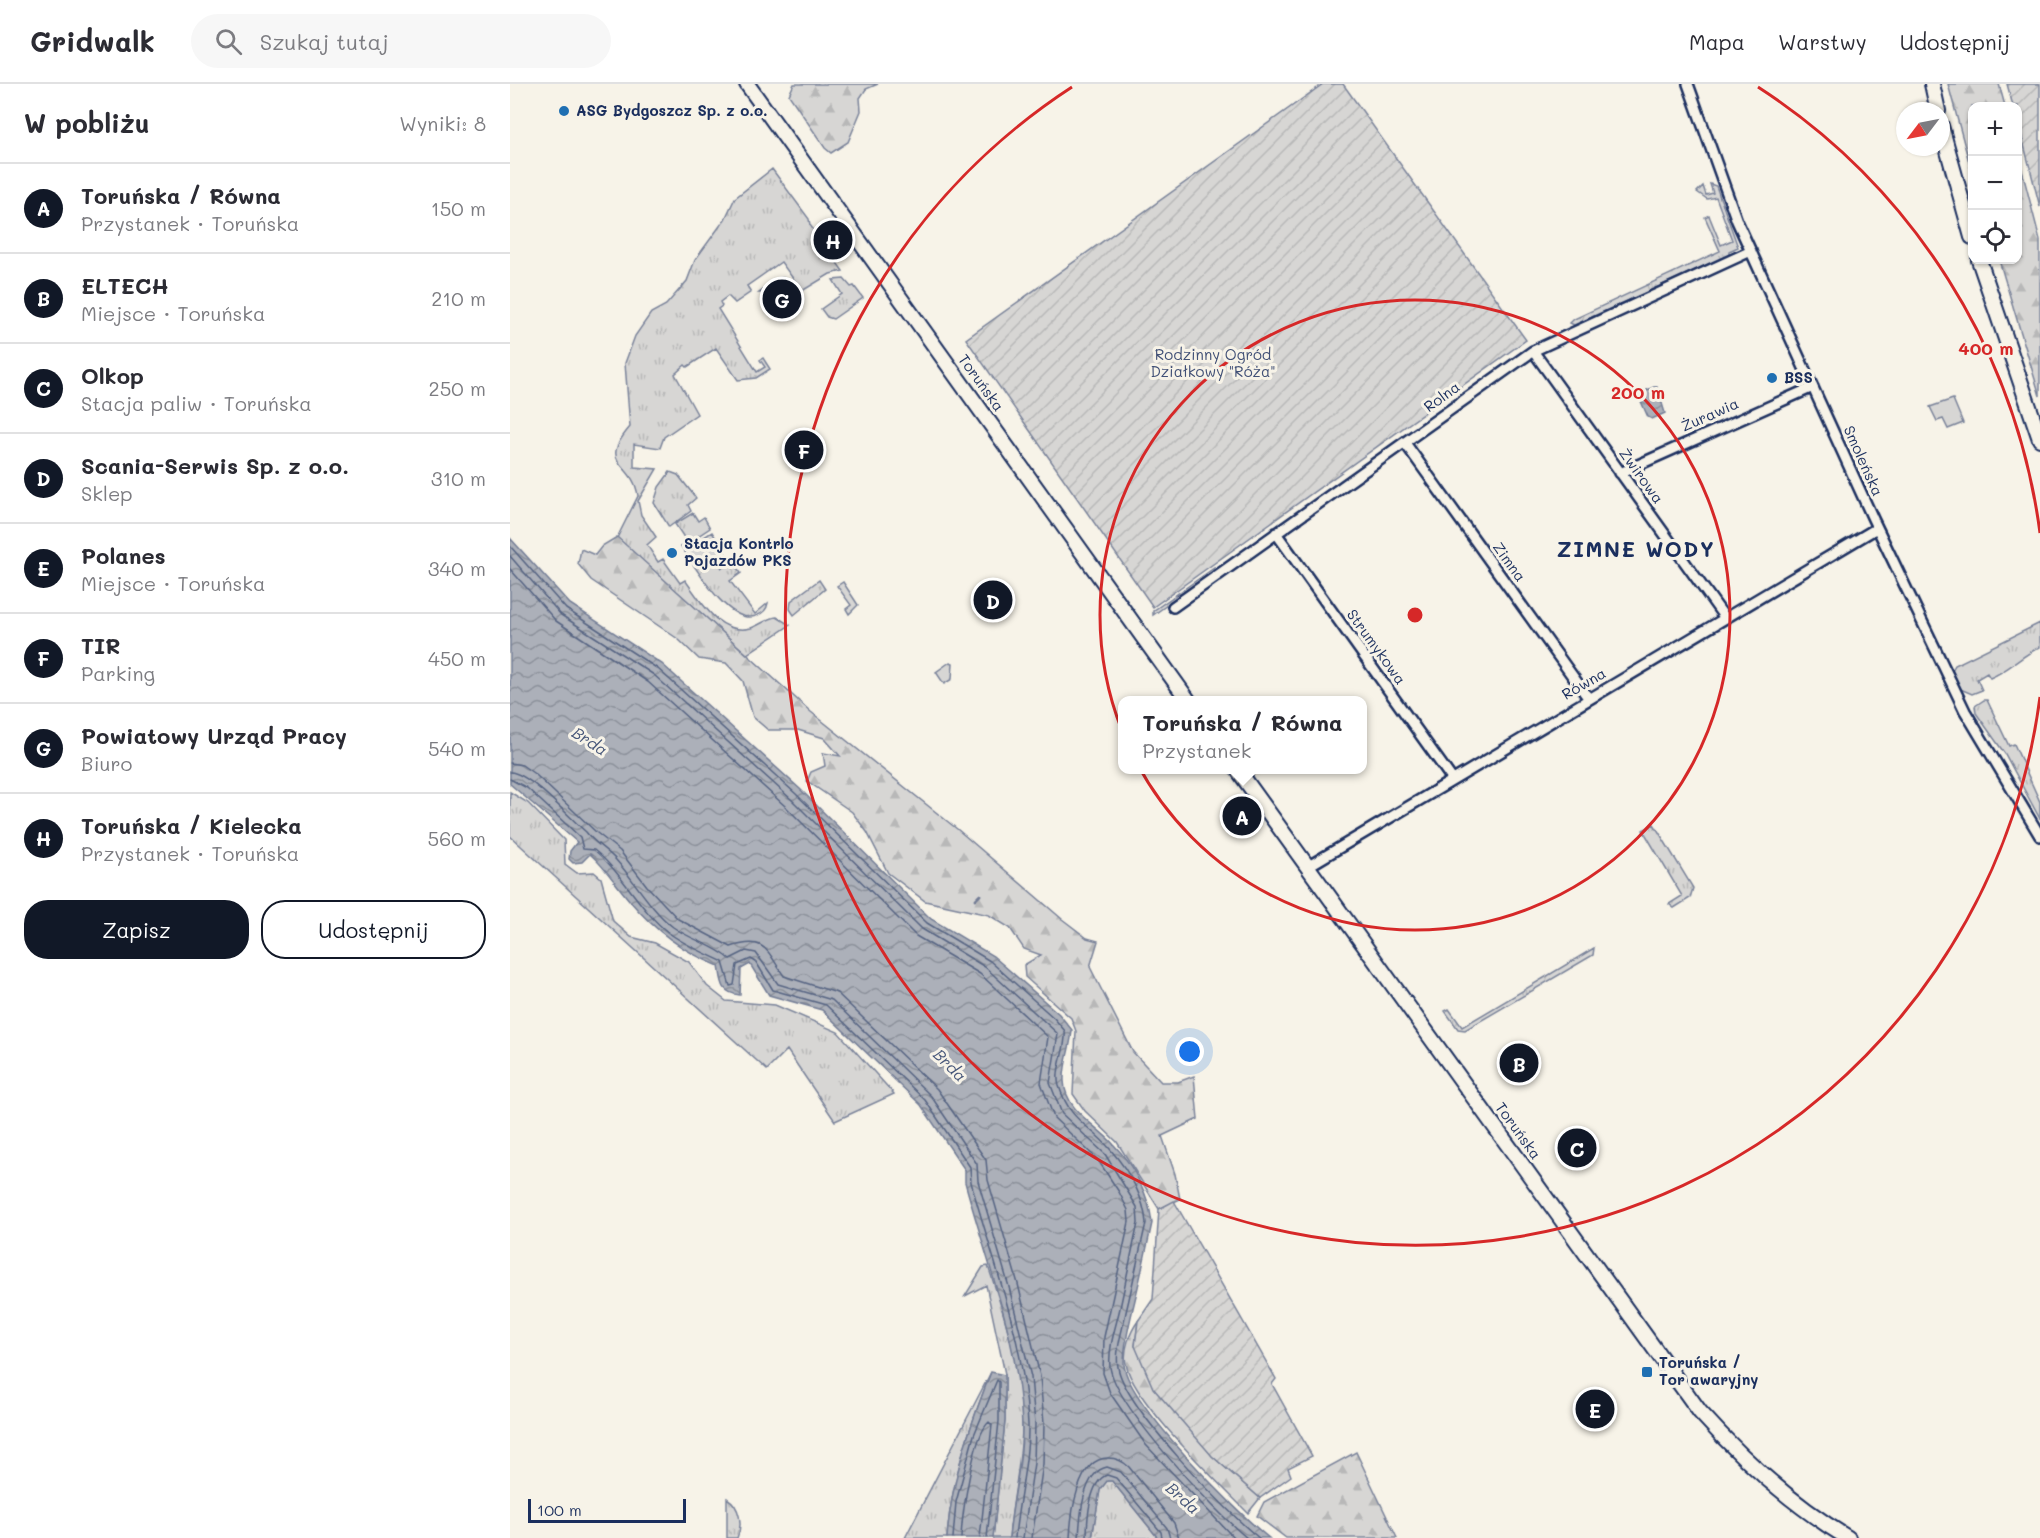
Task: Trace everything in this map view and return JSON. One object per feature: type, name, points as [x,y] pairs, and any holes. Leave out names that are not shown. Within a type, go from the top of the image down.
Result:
[{"type":"street","name":"Toruńska","points":[[747,84],[1185,696]]},
{"type":"street","name":"Smoleńska","points":[[1688,84],[1731,205],[1877,528],[1965,711],[2040,836]]},
{"type":"street","points":[[1932,84],[1936,102]]},
{"type":"street","points":[[1949,156],[1968,223]]},
{"type":"street","name":"Rolna","points":[[1173,607],[1533,351],[1751,251]]},
{"type":"street","points":[[1980,264],[2040,439]]},
{"type":"street","name":"Żwirowa","points":[[1533,351],[1725,618]]},
{"type":"street","name":"Żurawia","points":[[1620,473],[1813,387]]},
{"type":"street","name":"Zimna","points":[[1405,443],[1589,699]]},
{"type":"street","name":"Równa","points":[[1307,867],[1452,778],[1877,528]]},
{"type":"street","name":"Strumykowa","points":[[1276,533],[1452,778]]},
{"type":"street","name":"Toruńska","points":[[1241,774],[1700,1412],[1743,1458],[1786,1496],[1848,1538]]},
{"type":"green space","points":[[794,84],[878,84],[866,89],[860,98],[861,111],[848,142],[831,153],[825,148],[789,95]]},
{"type":"green space","name":"Rodzinny Ogród Działkowy \"Róża\"","points":[[1323,84],[1343,84],[1526,340],[1153,607],[966,339]]},
{"type":"green space","points":[[1948,84],[1999,84],[2004,102],[1968,102],[1968,158]]},
{"type":"green space","points":[[2007,84],[2040,84],[2040,207],[2022,137],[2022,102],[2012,102]]},
{"type":"green space","points":[[772,169],[809,219],[810,225],[824,245],[819,249],[825,257],[830,253],[843,271],[830,274],[802,291],[781,262],[747,286],[751,292],[735,303],[728,296],[720,302],[722,306],[718,309],[757,372],[765,367],[760,360],[763,358],[770,369],[756,378],[738,380],[716,348],[687,367],[685,365],[675,374],[697,414],[664,437],[660,448],[634,444],[634,467],[657,469],[638,501],[641,515],[656,537],[647,545],[658,562],[663,559],[680,583],[685,580],[704,607],[729,627],[751,628],[777,617],[790,625],[747,654],[617,538],[638,496],[635,484],[616,457],[616,450],[630,427],[625,363],[635,336],[651,313],[666,305],[687,281],[695,260],[725,219],[735,198]]},
{"type":"green space","points":[[2022,170],[2040,240],[2040,396],[2000,264],[2022,264]]},
{"type":"green space","points":[[1710,184],[1716,186],[1738,247],[1729,251],[1729,255],[1574,325],[1570,323],[1574,319],[1720,251],[1705,217],[1709,215],[1721,245],[1732,240],[1716,197],[1707,199],[1697,192],[1703,186],[1706,195],[1713,193]]},
{"type":"green space","points":[[780,278],[784,278],[789,283],[775,293],[759,293]]},
{"type":"green space","points":[[844,279],[851,287],[854,286],[863,298],[833,319],[827,317],[821,309],[842,294],[833,280]]},
{"type":"green space","points":[[1953,399],[1963,423],[1948,429],[1943,419],[1937,421],[1930,407]]},
{"type":"green space","points":[[670,472],[678,475],[696,498],[688,505],[691,511],[669,527],[654,503],[659,487]]},
{"type":"green space","points":[[693,513],[698,521],[704,517],[710,528],[692,540],[687,548],[693,544],[697,550],[708,543],[704,537],[712,532],[725,552],[716,559],[722,568],[732,561],[741,573],[730,581],[755,614],[768,603],[762,613],[745,617],[734,612],[724,604],[704,580],[681,546],[687,542],[675,524]]},
{"type":"green space","points":[[617,537],[811,712],[957,829],[1062,919],[1087,938],[1098,941],[1090,967],[1133,1052],[1161,1082],[1178,1082],[1194,1076],[1198,1119],[1162,1136],[1175,1174],[1180,1199],[1159,1209],[1117,1142],[1085,1111],[1073,1094],[1076,1031],[1071,1018],[1025,977],[1024,965],[1041,955],[1024,949],[1010,928],[989,915],[925,901],[888,873],[867,832],[852,812],[807,781],[811,772],[825,766],[823,753],[840,756],[824,738],[798,730],[768,730],[753,717],[743,681],[726,663],[699,659],[678,639],[591,580],[578,564],[581,549],[595,555],[602,546]]},
{"type":"green space","points":[[1214,568],[1213,572],[1153,615],[1153,611]]},
{"type":"green space","points":[[819,580],[825,589],[794,615],[790,609],[791,601]]},
{"type":"green space","points":[[843,582],[858,605],[849,614],[846,609],[851,605],[837,586]]},
{"type":"green space","points":[[2040,623],[2040,647],[1997,675],[1990,678],[1987,673],[1977,679],[1982,690],[1972,694],[1958,688],[1951,672],[1955,665]]},
{"type":"green space","points":[[950,662],[953,663],[952,679],[944,684],[936,672]]},
{"type":"green space","points":[[1987,700],[2009,746],[2014,744],[2040,802],[2040,819],[2005,754],[1976,713],[1975,706]]},
{"type":"green space","points":[[510,792],[528,803],[564,840],[565,864],[577,873],[594,872],[601,878],[613,921],[631,937],[655,943],[689,962],[707,986],[726,1001],[775,1005],[838,1032],[894,1094],[835,1121],[787,1050],[767,1070],[510,836]]},
{"type":"green space","points":[[1654,824],[1693,888],[1690,898],[1674,908],[1669,904],[1682,896],[1643,830]]},
{"type":"green space","points":[[1594,948],[1593,955],[1465,1030],[1458,1029],[1445,1011],[1449,1009],[1462,1027]]},
{"type":"green space","points":[[1174,1201],[1276,1379],[1272,1384],[1312,1456],[1288,1468],[1291,1476],[1260,1498],[1212,1456],[1153,1388],[1135,1346],[1138,1321],[1153,1299],[1159,1209]]},
{"type":"green space","points":[[988,1266],[1012,1346],[1022,1408],[1020,1456],[1009,1538],[993,1538],[1005,1421],[1005,1374],[986,1285],[965,1296],[983,1267]]},
{"type":"green space","points":[[1138,1321],[1135,1346],[1212,1456],[1260,1498],[1248,1513],[1198,1463],[1160,1420],[1132,1380],[1125,1353]]},
{"type":"green space","points":[[991,1372],[957,1474],[947,1538],[905,1538]]},
{"type":"green space","points":[[1356,1452],[1397,1538],[1286,1538],[1257,1516],[1264,1502]]},
{"type":"green space","points":[[1107,1481],[1112,1481],[1158,1538],[1092,1538],[1100,1490]]},
{"type":"green space","points":[[727,1498],[735,1506],[739,1516],[740,1527],[737,1538],[727,1538]]},
{"type":"water","points":[[1657,387],[1665,413],[1652,419],[1648,417],[1639,397],[1640,393]]},
{"type":"water","name":"Brda","points":[[510,538],[570,604],[662,664],[800,789],[931,919],[993,956],[1059,1014],[1072,1030],[1064,1075],[1066,1092],[1083,1117],[1107,1138],[1128,1162],[1148,1202],[1152,1223],[1128,1328],[1124,1363],[1129,1380],[1142,1402],[1185,1455],[1233,1506],[1269,1538],[1158,1538],[1112,1481],[1107,1481],[1100,1490],[1092,1538],[1009,1538],[1022,1438],[1020,1393],[1008,1332],[965,1182],[965,1170],[921,1105],[822,1010],[769,995],[750,964],[741,969],[740,995],[729,992],[724,986],[719,966],[681,947],[659,931],[639,912],[590,854],[582,862],[573,863],[569,859],[570,851],[577,842],[510,784]]},
{"type":"water","points":[[991,1372],[1005,1375],[1005,1421],[993,1538],[947,1538],[957,1474]]},
{"type":"waterway","points":[[976,899],[980,895]]},
{"type":"place","name":"ASG Bydgoszcz Sp. z o.o.","points":[[564,111]]},
{"type":"place","name":"Toruńska / Kielecka","points":[[833,240]]},
{"type":"place","name":"Powiatowy Urząd Pracy","points":[[782,299]]},
{"type":"place","name":"BSS","points":[[1772,378]]},
{"type":"place","name":"TIR","points":[[804,450]]},
{"type":"place","name":"Stacja Kontrlo Pojazdów PKS","points":[[672,553]]},
{"type":"place","name":"Scania-Serwis Sp. z o.o.","points":[[993,600]]},
{"type":"place","name":"Toruńska / Równa","points":[[1242,816]]},
{"type":"place","name":"ELTECH","points":[[1519,1063]]},
{"type":"place","name":"Olkop","points":[[1577,1148]]},
{"type":"place","name":"Toruńska / Tor awaryjny","points":[[1647,1372]]},
{"type":"place","name":"Polanes","points":[[1595,1409]]},
{"type":"district","name":"ZIMNE WODY","points":[[1636,550]]}]
